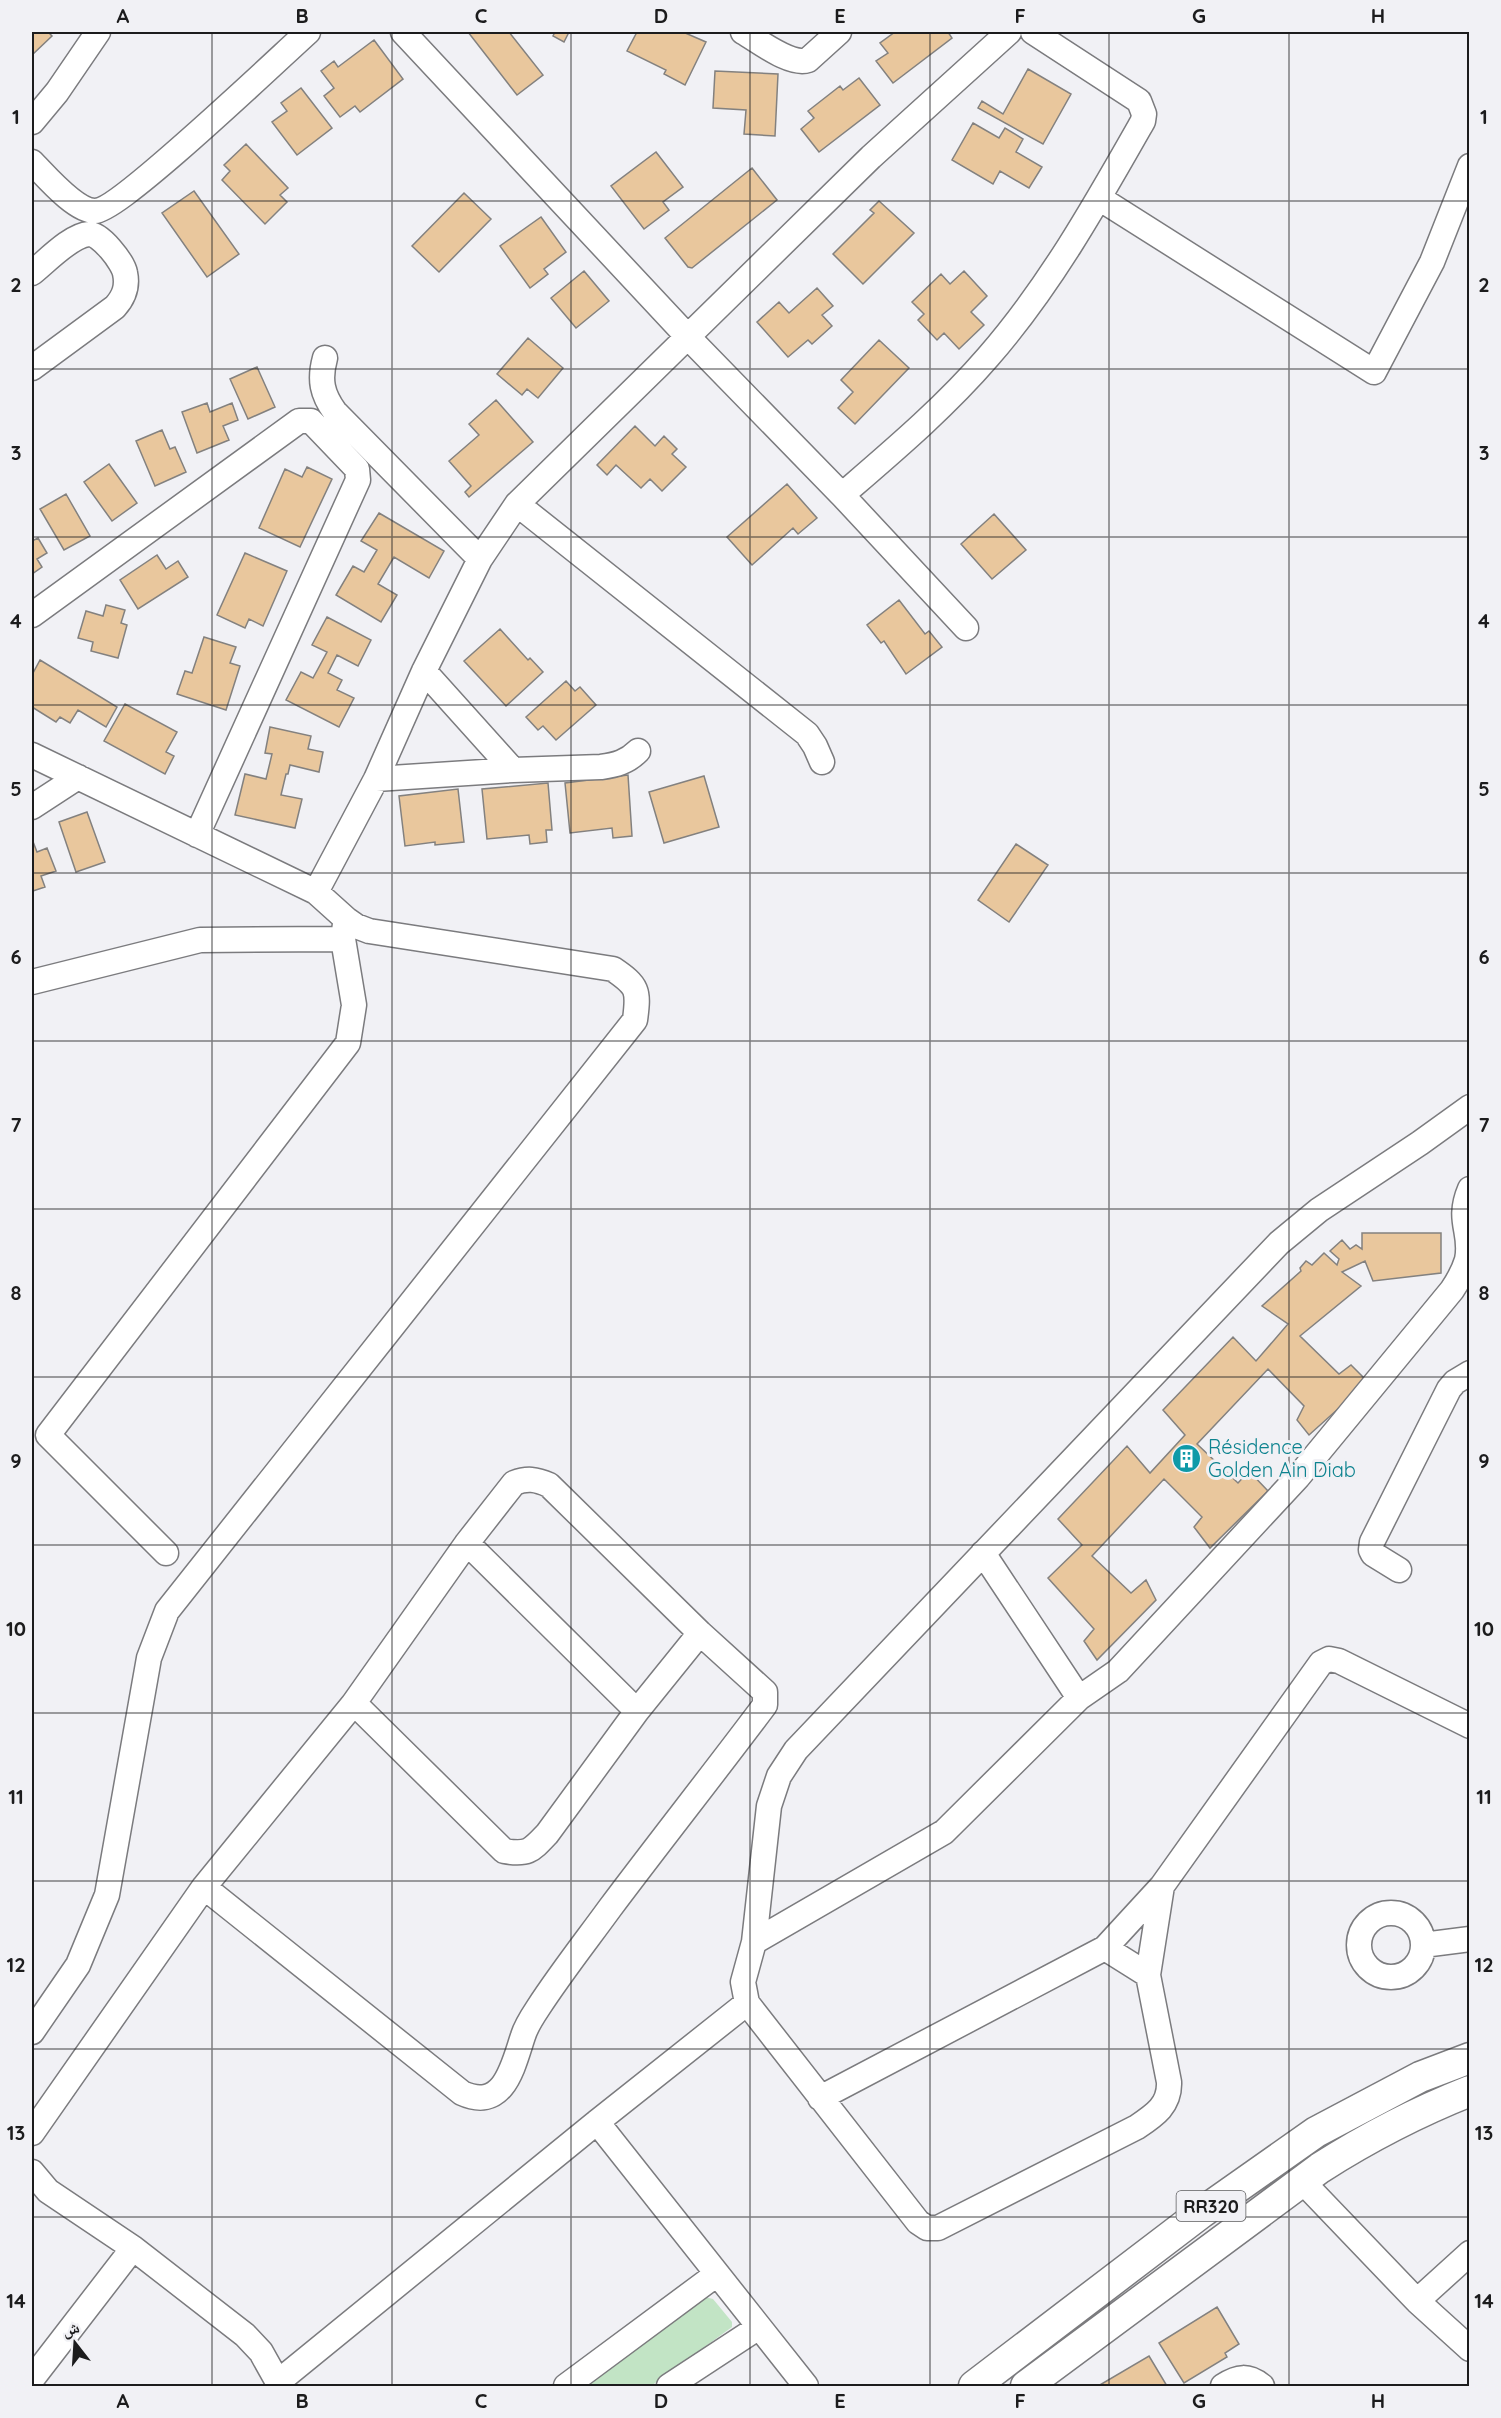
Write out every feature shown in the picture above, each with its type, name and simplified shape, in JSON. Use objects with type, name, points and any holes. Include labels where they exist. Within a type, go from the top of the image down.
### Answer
[{"type":"main road","name":"RR320","points":[[974,2386],[1201,2213],[1316,2132],[1402,2086],[1470,2058]]},
{"type":"main road","name":"RR320","points":[[1026,2386],[1302,2181],[1365,2140],[1427,2109],[1470,2091]]},
{"type":"street","points":[[32,121],[57,92],[98,32]]},
{"type":"street","points":[[32,273],[142,181],[308,32]]},
{"type":"street","points":[[403,32],[688,338],[842,495],[966,628]]},
{"type":"street","points":[[743,32],[790,59],[802,62],[808,60],[839,32]]},
{"type":"street","points":[[316,892],[376,779],[424,671],[480,559],[517,504],[871,157],[1009,32]]},
{"type":"street","points":[[842,495],[938,412],[990,355],[1037,296],[1099,198],[1143,121],[1143,109],[1139,101],[1033,32]]},
{"type":"street","points":[[32,162],[74,203],[86,210],[100,237],[125,271],[123,297],[115,307],[32,368]]},
{"type":"street","points":[[1099,198],[1374,372],[1432,262],[1470,166]]},
{"type":"street","points":[[325,358],[321,373],[322,386],[326,400],[335,412],[480,559]]},
{"type":"street","points":[[32,615],[299,421],[311,421],[357,469],[358,480],[197,836]]},
{"type":"street","points":[[517,504],[807,734],[816,746],[822,762]]},
{"type":"street","points":[[424,671],[513,770]]},
{"type":"street","points":[[376,779],[615,765],[629,760],[638,751]]},
{"type":"street","points":[[32,755],[316,892],[345,929],[354,1005],[348,1043],[48,1435],[166,1553]]},
{"type":"street","points":[[32,807],[78,777]]},
{"type":"street","points":[[32,982],[200,940],[345,929],[356,926],[369,931],[613,969],[633,983],[638,996],[635,1020],[167,1611],[149,1658],[107,1895],[78,1965],[32,2032]]},
{"type":"street","points":[[1162,1886],[1148,1975],[1169,2082],[1169,2090],[1163,2106],[1137,2127],[944,2225],[930,2229],[922,2226],[747,2003],[743,1982],[754,1942],[769,1806],[779,1776],[796,1750],[1279,1243],[1319,1210],[1467,1116]]},
{"type":"street","points":[[754,1942],[944,1832],[1079,1698],[1118,1671],[1290,1486],[1443,1303],[1467,1261],[1467,1240],[1462,1209],[1470,1189]]},
{"type":"street","points":[[1399,1570],[1373,1554],[1371,1542],[1449,1389],[1461,1377],[1470,1373]]},
{"type":"street","points":[[32,2133],[204,1887],[354,1703],[467,1543],[514,1483],[525,1479],[538,1480],[549,1485],[700,1633],[765,1692],[765,1705],[555,1982],[529,2023],[507,2080],[496,2093],[474,2099],[462,2093],[204,1887]]},
{"type":"street","points":[[467,1543],[637,1711]]},
{"type":"street","points":[[982,1553],[1079,1698]]},
{"type":"street","points":[[354,1703],[504,1851],[521,1854],[533,1849],[547,1834],[637,1711],[700,1633]]},
{"type":"street","points":[[820,2098],[1104,1948],[1162,1886],[1321,1663],[1329,1659],[1339,1661],[1470,1726]]},
{"type":"street","points":[[1423,1945],[1470,1939]]},
{"type":"street","points":[[1104,1948],[1148,1975]]},
{"type":"street","points":[[32,2172],[48,2192],[133,2248],[245,2335],[261,2352],[279,2384],[597,2122],[747,2003]]},
{"type":"street","points":[[597,2122],[806,2386]]},
{"type":"street","points":[[1302,2181],[1417,2301],[1470,2349]]},
{"type":"street","points":[[32,2379],[133,2248]]},
{"type":"street","points":[[1417,2301],[1470,2253]]},
{"type":"street","points":[[566,2386],[717,2274]]},
{"type":"street","points":[[669,2386],[759,2327]]},
{"type":"street","points":[[1223,2386],[1236,2379],[1248,2378],[1262,2386]]},
{"type":"green space","points":[[705,2297],[713,2299],[732,2322],[732,2327],[651,2386],[583,2386]]},
{"type":"building","points":[[32,32],[48,32],[52,36],[32,55]]},
{"type":"building","points":[[468,32],[509,32],[543,75],[517,95]]},
{"type":"building","points":[[555,32],[569,32],[564,42],[553,36]]},
{"type":"building","points":[[637,32],[683,32],[706,42],[685,85],[664,74],[666,70],[627,51]]},
{"type":"building","points":[[895,32],[948,32],[952,38],[893,83],[876,61],[888,53],[880,43]]},
{"type":"building","points":[[374,40],[403,79],[360,112],[355,106],[340,117],[324,96],[334,88],[321,71],[334,61],[338,67]]},
{"type":"building","points":[[1028,69],[1071,94],[1043,144],[978,108],[982,101],[1003,114]]},
{"type":"building","points":[[715,71],[778,74],[775,136],[744,134],[746,110],[713,108]]},
{"type":"building","points":[[859,78],[880,105],[819,152],[801,129],[814,118],[808,111],[840,86],[843,90]]},
{"type":"building","points":[[301,88],[332,128],[297,155],[272,122],[287,111],[281,103]]},
{"type":"building","points":[[973,123],[999,138],[1005,128],[1023,139],[1016,152],[1042,167],[1029,188],[1000,171],[993,184],[952,160]]},
{"type":"building","points":[[246,144],[288,188],[280,195],[287,202],[265,224],[222,180],[230,171],[224,165]]},
{"type":"building","points":[[656,152],[683,187],[663,202],[669,210],[644,229],[611,186]]},
{"type":"building","points":[[752,168],[777,200],[692,268],[688,267],[665,238]]},
{"type":"building","points":[[194,191],[239,254],[207,277],[162,213]]},
{"type":"building","points":[[464,193],[491,219],[439,272],[412,246]]},
{"type":"building","points":[[879,201],[914,233],[863,284],[833,254],[874,213],[870,210]]},
{"type":"building","points":[[541,217],[566,252],[544,269],[548,274],[530,288],[500,246]]},
{"type":"building","points":[[584,271],[609,301],[576,328],[551,298]]},
{"type":"building","points":[[964,271],[987,296],[971,312],[984,325],[959,349],[944,333],[937,340],[918,320],[924,314],[912,302],[941,274],[950,284]]},
{"type":"building","points":[[817,288],[833,306],[822,315],[832,326],[812,344],[808,340],[788,357],[757,322],[779,302],[789,313]]},
{"type":"building","points":[[528,338],[563,368],[538,398],[527,389],[522,395],[497,374]]},
{"type":"building","points":[[879,340],[909,368],[855,424],[838,408],[853,392],[841,380]]},
{"type":"building","points":[[257,367],[275,407],[248,419],[230,379]]},
{"type":"building","points":[[496,400],[533,442],[469,497],[465,492],[471,486],[449,461],[479,435],[469,424]]},
{"type":"building","points":[[207,403],[210,412],[232,403],[238,420],[223,426],[229,440],[197,453],[182,412]]},
{"type":"building","points":[[635,426],[655,446],[664,436],[677,449],[672,454],[686,467],[662,491],[650,479],[641,488],[616,465],[607,475],[597,465]]},
{"type":"building","points":[[162,430],[170,449],[175,447],[186,472],[155,486],[136,441]]},
{"type":"building","points":[[109,464],[137,503],[112,521],[84,482]]},
{"type":"building","points":[[307,467],[332,479],[300,547],[259,528],[285,469],[302,477]]},
{"type":"building","points":[[787,484],[817,518],[798,534],[793,528],[752,565],[727,537]]},
{"type":"building","points":[[66,494],[90,536],[64,550],[40,509]]},
{"type":"building","points":[[379,513],[444,551],[429,578],[394,557],[378,584],[397,595],[381,622],[336,595],[353,566],[364,572],[377,550],[361,541]]},
{"type":"building","points":[[994,514],[1026,550],[992,579],[961,544]]},
{"type":"building","points":[[38,538],[47,553],[37,559],[42,567],[32,574],[32,541]]},
{"type":"building","points":[[245,553],[287,571],[263,626],[249,619],[245,628],[217,615]]},
{"type":"building","points":[[157,555],[166,569],[178,561],[188,577],[138,609],[120,580]]},
{"type":"building","points":[[899,600],[925,634],[929,631],[942,647],[906,674],[884,641],[881,643],[867,625]]},
{"type":"building","points":[[106,605],[125,610],[121,623],[127,625],[118,658],[91,651],[93,642],[78,638],[86,611],[103,616]]},
{"type":"building","points":[[327,617],[371,640],[358,666],[337,655],[328,673],[342,680],[337,690],[354,698],[339,727],[286,700],[301,672],[313,678],[327,652],[312,645]]},
{"type":"building","points":[[500,629],[528,660],[530,658],[543,672],[506,706],[464,661]]},
{"type":"building","points":[[204,637],[236,647],[230,663],[240,666],[226,710],[177,694],[185,671],[192,673]]},
{"type":"building","points":[[40,660],[117,707],[106,727],[78,710],[70,723],[60,717],[56,722],[32,707],[32,675]]},
{"type":"building","points":[[566,681],[575,691],[580,687],[596,705],[556,740],[543,726],[538,730],[526,717]]},
{"type":"building","points":[[125,704],[177,732],[166,752],[174,756],[165,774],[104,741]]},
{"type":"building","points":[[270,727],[311,736],[308,749],[323,752],[319,772],[290,765],[288,774],[286,774],[281,795],[302,799],[295,828],[235,815],[245,774],[266,779],[272,754],[265,753]]},
{"type":"building","points":[[628,775],[632,836],[613,838],[612,828],[570,833],[565,783]]},
{"type":"building","points":[[704,776],[719,827],[664,843],[649,792]]},
{"type":"building","points":[[548,783],[552,830],[546,830],[547,842],[530,844],[529,835],[487,839],[482,789]]},
{"type":"building","points":[[458,789],[464,842],[435,845],[435,842],[405,846],[399,796]]},
{"type":"building","points":[[87,812],[105,862],[76,872],[59,822]]},
{"type":"building","points":[[32,839],[37,852],[47,848],[56,871],[41,876],[45,887],[33,891]]},
{"type":"building","points":[[1016,844],[1048,865],[1009,922],[978,900]]},
{"type":"building","name":"Résidence Golden Ain Diab","points":[[1362,1233],[1441,1233],[1441,1273],[1373,1281],[1365,1261],[1342,1272],[1361,1286],[1300,1336],[1339,1374],[1351,1365],[1368,1382],[1309,1435],[1297,1420],[1304,1406],[1268,1369],[1197,1444],[1238,1483],[1249,1471],[1268,1491],[1210,1548],[1194,1527],[1202,1517],[1164,1479],[1092,1556],[1131,1593],[1146,1580],[1156,1600],[1097,1660],[1084,1641],[1094,1629],[1048,1578],[1082,1545],[1058,1519],[1127,1446],[1150,1473],[1185,1435],[1163,1410],[1233,1337],[1256,1361],[1288,1324],[1262,1306],[1301,1271],[1300,1268],[1306,1261],[1312,1265],[1324,1253],[1337,1265],[1339,1259],[1330,1251],[1342,1240],[1350,1249],[1356,1245],[1362,1249]]},
{"type":"building","points":[[1217,2307],[1239,2344],[1225,2353],[1227,2357],[1184,2383],[1159,2343]]},
{"type":"building","points":[[1149,2356],[1167,2386],[1098,2386]]},
{"type":"place","name":"Résidence Golden Ain Diab","points":[[1187,1458]]}]
